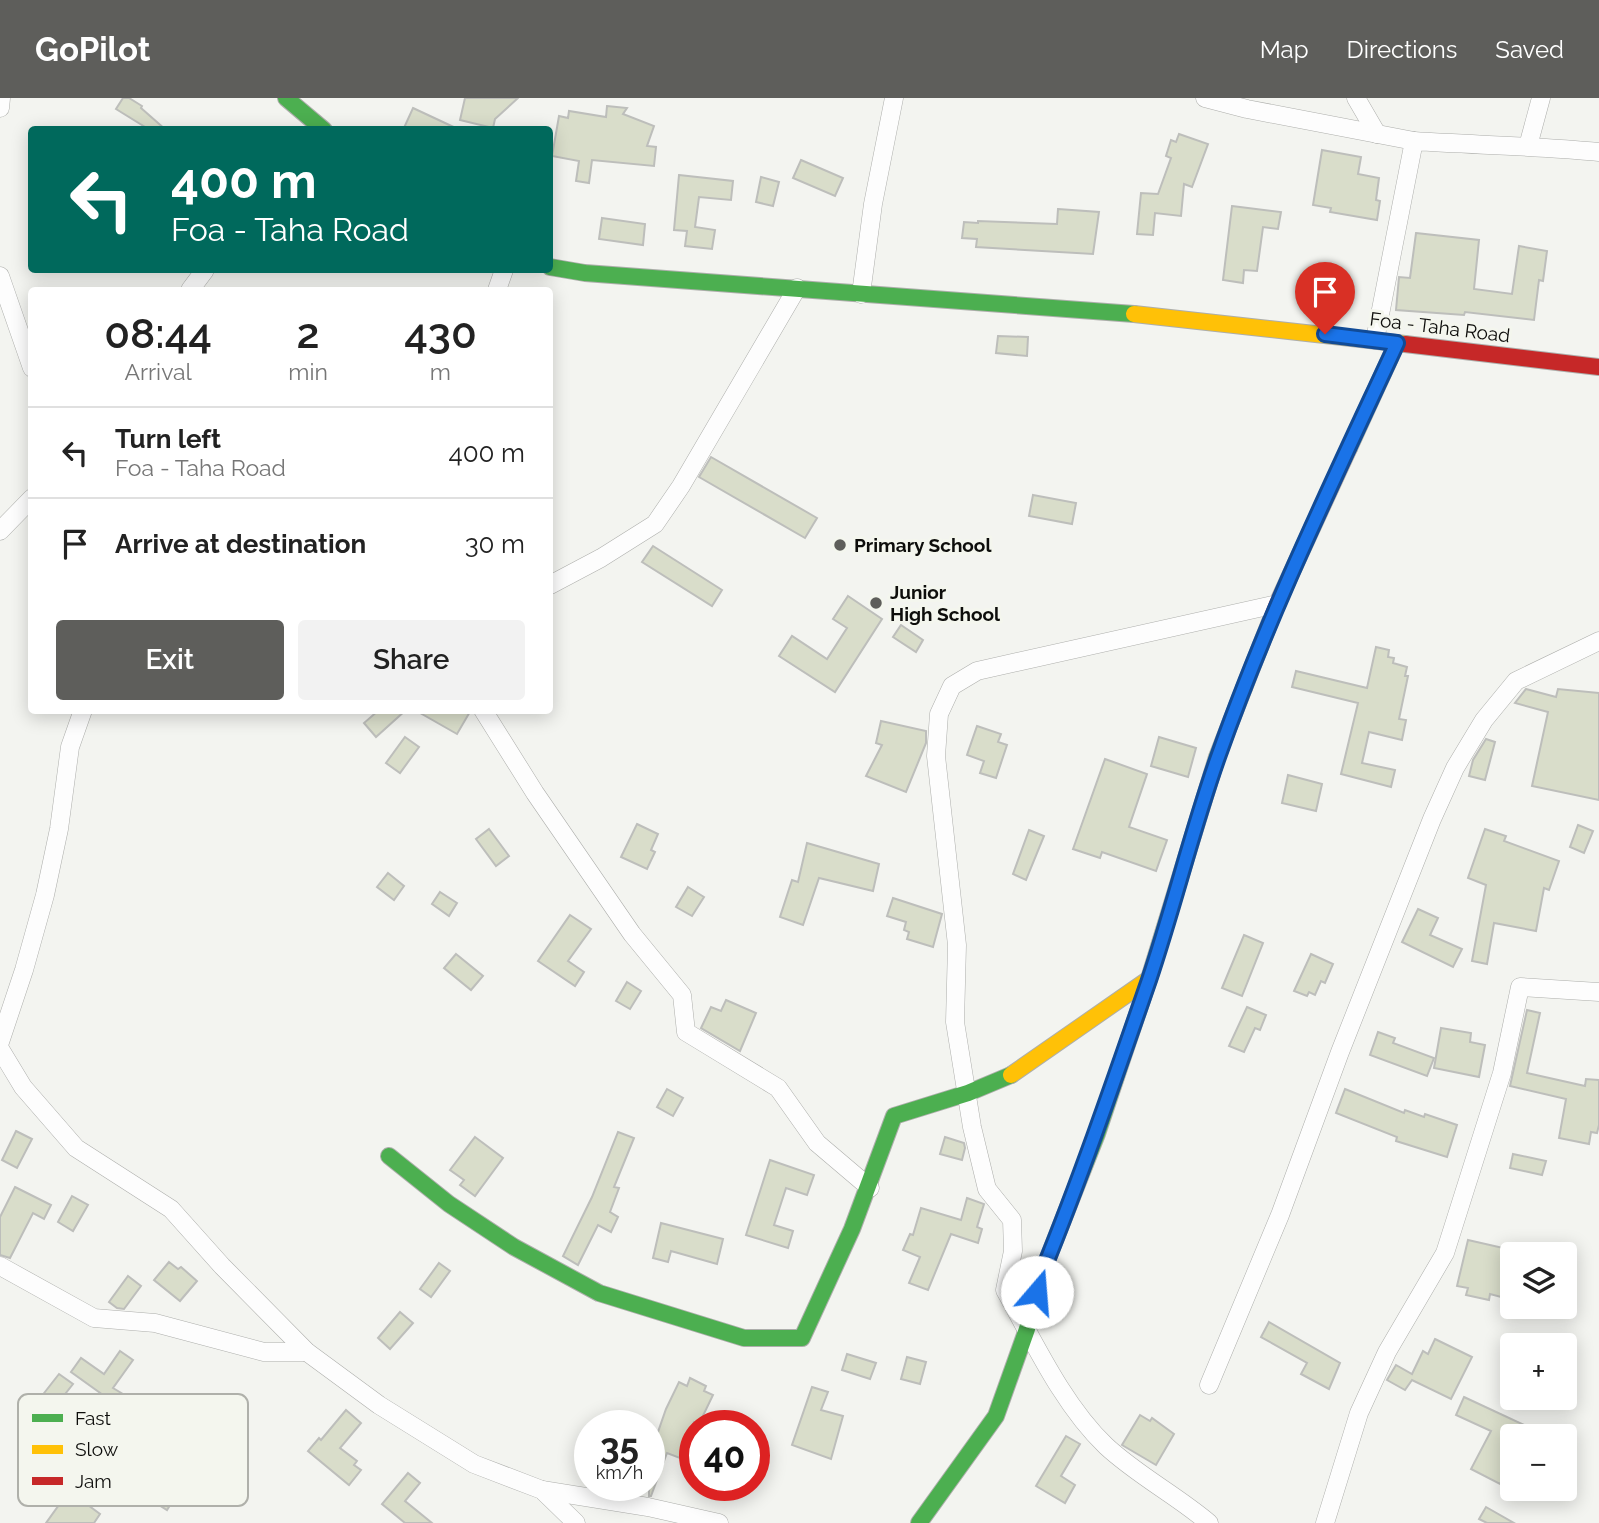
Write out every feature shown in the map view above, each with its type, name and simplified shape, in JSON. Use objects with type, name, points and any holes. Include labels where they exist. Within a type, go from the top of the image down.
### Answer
[{"type":"street","points":[[0,108],[1,98]]},
{"type":"street","points":[[286,98],[319,126]]},
{"type":"street","points":[[861,294],[873,204],[894,98]]},
{"type":"street","points":[[1205,98],[1247,109],[1414,141],[1599,152]]},
{"type":"street","points":[[1356,98],[1377,134]]},
{"type":"street","points":[[1528,146],[1541,98]]},
{"type":"street","points":[[1375,340],[1414,141]]},
{"type":"street","name":"Foa - Taha Road","points":[[553,268],[584,273],[1150,315],[1599,367]]},
{"type":"street","points":[[0,275],[28,356]]},
{"type":"street","points":[[553,584],[655,524],[681,486],[797,288]]},
{"type":"street","points":[[919,1523],[996,1416],[1027,1329],[1042,1273],[1097,1134],[1132,1023],[1149,979],[1217,757],[1277,604],[1397,343]]},
{"type":"street","points":[[0,531],[28,502]]},
{"type":"street","points":[[1209,1523],[1106,1446],[1075,1410],[1005,1290],[1013,1251],[1012,1220],[987,1189],[972,1127],[955,1022],[957,945],[936,756],[939,713],[952,686],[977,671],[1277,604]]},
{"type":"street","points":[[1209,1385],[1280,1215],[1340,1052],[1455,768],[1484,720],[1516,681],[1599,641]]},
{"type":"street","points":[[0,1042],[45,895],[59,829],[70,747],[82,714]]},
{"type":"street","points":[[486,714],[535,793],[632,934],[682,995],[686,1032],[778,1088],[817,1143],[870,1188]]},
{"type":"street","points":[[389,1156],[449,1204],[514,1247],[599,1293],[744,1338],[802,1338],[835,1271],[870,1188],[894,1116],[968,1093],[1016,1073],[1149,979]]},
{"type":"street","points":[[1325,1523],[1359,1413],[1387,1352],[1445,1253],[1502,1073],[1520,987],[1599,992]]},
{"type":"street","points":[[0,1049],[23,1087],[76,1148],[171,1209],[222,1266],[307,1352],[379,1405],[474,1464],[542,1490],[648,1507],[719,1523]]},
{"type":"street","points":[[0,1266],[94,1318],[155,1323],[264,1352],[307,1352]]},
{"type":"street","points":[[542,1490],[576,1523]]},
{"type":"building","points":[[123,98],[129,98],[142,106],[141,108],[161,126],[144,126],[116,109]]},
{"type":"building","points":[[465,98],[518,98],[495,119],[493,126],[460,120]]},
{"type":"building","points":[[607,106],[627,108],[623,114],[654,126],[647,146],[656,147],[654,166],[592,160],[589,183],[576,181],[579,161],[553,156],[559,116],[568,118],[569,111],[606,117]]},
{"type":"building","points":[[413,108],[451,126],[405,126]]},
{"type":"building","points":[[1179,134],[1208,144],[1192,187],[1184,184],[1181,216],[1155,213],[1153,235],[1137,234],[1141,193],[1158,194],[1171,158],[1166,156],[1171,140],[1176,142]]},
{"type":"building","points":[[1322,150],[1361,157],[1358,174],[1379,178],[1377,220],[1330,212],[1331,208],[1313,205]]},
{"type":"building","points":[[801,160],[843,178],[835,196],[793,178]]},
{"type":"building","points":[[679,175],[733,181],[731,200],[699,197],[695,227],[715,230],[712,249],[685,246],[687,231],[674,230]]},
{"type":"building","points":[[761,177],[779,182],[773,206],[756,202]]},
{"type":"building","points":[[1232,206],[1281,212],[1278,229],[1263,227],[1257,271],[1244,270],[1243,283],[1223,280]]},
{"type":"building","points":[[1058,209],[1099,212],[1093,254],[976,247],[977,239],[962,238],[964,222],[1057,224]]},
{"type":"building","points":[[602,218],[645,224],[643,245],[599,239]]},
{"type":"building","points":[[1416,233],[1479,240],[1474,289],[1512,294],[1519,246],[1547,251],[1543,281],[1539,280],[1534,320],[1465,312],[1464,315],[1396,310],[1399,277],[1410,278]]},
{"type":"building","points":[[998,336],[1028,337],[1027,356],[996,353]]},
{"type":"building","points":[[711,457],[817,518],[805,538],[699,477]]},
{"type":"building","points":[[1033,495],[1076,503],[1072,524],[1029,516]]},
{"type":"building","points":[[653,546],[722,590],[712,606],[642,562]]},
{"type":"building","points":[[848,596],[882,619],[835,692],[779,656],[792,636],[827,659],[847,628],[833,619]]},
{"type":"building","points":[[901,625],[923,640],[916,652],[893,637]]},
{"type":"building","points":[[1376,647],[1389,650],[1388,657],[1394,658],[1393,663],[1407,667],[1405,676],[1408,676],[1399,719],[1406,720],[1402,740],[1369,732],[1362,763],[1395,770],[1391,787],[1341,774],[1358,703],[1292,687],[1296,671],[1367,688]]},
{"type":"building","points":[[1526,689],[1556,697],[1558,689],[1599,693],[1599,800],[1532,786],[1548,712],[1515,703]]},
{"type":"building","points":[[374,714],[402,714],[376,737],[364,723]]},
{"type":"building","points":[[422,714],[469,714],[457,734]]},
{"type":"building","points":[[881,721],[926,731],[926,743],[906,792],[866,776],[882,745],[876,743]]},
{"type":"building","points":[[977,726],[1001,734],[998,742],[1007,745],[996,778],[980,773],[984,761],[967,755]]},
{"type":"building","points":[[405,737],[419,747],[400,773],[386,763]]},
{"type":"building","points":[[1159,737],[1196,748],[1188,777],[1151,766]]},
{"type":"building","points":[[1486,739],[1495,742],[1485,780],[1469,776],[1473,760]]},
{"type":"building","points":[[1105,759],[1147,774],[1129,827],[1167,840],[1156,871],[1102,852],[1100,858],[1073,849]]},
{"type":"building","points":[[1288,775],[1322,784],[1316,811],[1282,803]]},
{"type":"building","points":[[637,824],[658,834],[651,850],[655,852],[647,869],[621,857]]},
{"type":"building","points":[[1578,825],[1593,831],[1584,853],[1570,847]]},
{"type":"building","points":[[489,829],[509,856],[496,866],[476,839]]},
{"type":"building","points":[[1485,829],[1506,836],[1504,841],[1559,861],[1549,890],[1544,888],[1536,931],[1494,923],[1487,964],[1472,961],[1486,885],[1468,878]]},
{"type":"building","points":[[1029,830],[1044,836],[1026,880],[1013,874]]},
{"type":"building","points":[[807,843],[879,864],[873,891],[819,878],[803,925],[780,917],[792,880],[798,882]]},
{"type":"building","points":[[388,873],[404,886],[394,900],[377,887]]},
{"type":"building","points":[[688,887],[704,897],[692,916],[676,907]]},
{"type":"building","points":[[440,892],[457,903],[449,916],[432,904]]},
{"type":"building","points":[[893,898],[942,914],[933,947],[907,939],[909,932],[904,930],[906,922],[887,916]]},
{"type":"building","points":[[1418,909],[1438,918],[1430,935],[1462,949],[1453,967],[1402,942]]},
{"type":"building","points":[[570,915],[591,929],[568,961],[584,972],[575,986],[538,961]]},
{"type":"building","points":[[1244,935],[1263,943],[1242,996],[1222,988]]},
{"type":"building","points":[[456,954],[483,976],[471,990],[444,968]]},
{"type":"building","points":[[1311,954],[1333,964],[1325,983],[1321,981],[1315,995],[1309,992],[1307,996],[1294,991]]},
{"type":"building","points":[[627,982],[641,991],[630,1009],[616,1001]]},
{"type":"building","points":[[726,1000],[756,1013],[740,1051],[701,1028],[711,1007],[721,1011]]},
{"type":"building","points":[[1247,1007],[1266,1015],[1260,1030],[1255,1028],[1244,1052],[1229,1046]]},
{"type":"building","points":[[1527,1010],[1540,1013],[1527,1073],[1585,1086],[1586,1079],[1599,1080],[1599,1125],[1597,1133],[1591,1132],[1589,1144],[1559,1138],[1566,1099],[1510,1086]]},
{"type":"building","points":[[1441,1028],[1471,1033],[1470,1042],[1485,1045],[1479,1077],[1434,1068]]},
{"type":"building","points":[[1378,1032],[1395,1038],[1393,1043],[1434,1058],[1427,1076],[1370,1055]]},
{"type":"building","points":[[667,1089],[683,1098],[673,1116],[657,1107]]},
{"type":"building","points":[[1345,1089],[1404,1113],[1405,1110],[1424,1117],[1425,1114],[1457,1125],[1447,1157],[1396,1141],[1397,1137],[1336,1113]]},
{"type":"building","points":[[16,1131],[32,1139],[17,1168],[2,1160]]},
{"type":"building","points":[[618,1132],[634,1138],[614,1187],[619,1188],[610,1212],[618,1217],[611,1232],[598,1225],[578,1265],[563,1256],[592,1197]]},
{"type":"building","points":[[475,1137],[503,1158],[475,1196],[460,1185],[464,1180],[450,1170]]},
{"type":"building","points":[[945,1137],[964,1143],[962,1160],[940,1154]]},
{"type":"building","points":[[1513,1154],[1546,1161],[1542,1175],[1510,1168]]},
{"type":"building","points":[[770,1160],[814,1175],[807,1195],[786,1188],[774,1225],[793,1231],[788,1248],[746,1235]]},
{"type":"building","points":[[15,1187],[51,1205],[44,1219],[33,1213],[10,1258],[0,1255],[0,1217]]},
{"type":"building","points":[[72,1196],[88,1205],[73,1231],[58,1222]]},
{"type":"building","points":[[967,1198],[984,1204],[977,1227],[982,1229],[978,1243],[951,1234],[928,1290],[909,1283],[920,1257],[903,1250],[910,1234],[913,1235],[921,1208],[961,1220]]},
{"type":"building","points":[[661,1223],[723,1239],[717,1264],[671,1251],[668,1262],[653,1258]]},
{"type":"building","points":[[1468,1240],[1500,1247],[1500,1297],[1490,1294],[1489,1300],[1466,1295],[1468,1288],[1457,1286]]},
{"type":"building","points":[[169,1262],[178,1269],[181,1267],[197,1281],[180,1301],[154,1280]]},
{"type":"building","points":[[439,1263],[450,1271],[431,1297],[420,1289]]},
{"type":"building","points":[[128,1276],[141,1286],[124,1309],[117,1308],[109,1302]]},
{"type":"building","points":[[400,1312],[413,1323],[390,1349],[378,1338]]},
{"type":"building","points":[[1269,1322],[1340,1363],[1329,1389],[1301,1374],[1307,1363],[1261,1337]]},
{"type":"building","points":[[1435,1339],[1472,1357],[1451,1399],[1412,1380],[1405,1390],[1387,1380],[1396,1365],[1412,1374],[1423,1351],[1428,1354]]},
{"type":"building","points":[[120,1351],[133,1360],[113,1388],[123,1394],[102,1394],[71,1372],[81,1358],[104,1374]]},
{"type":"building","points":[[847,1354],[876,1363],[870,1379],[842,1370]]},
{"type":"building","points":[[907,1357],[926,1362],[920,1384],[901,1379]]},
{"type":"building","points":[[59,1374],[73,1384],[65,1394],[43,1394]]},
{"type":"building","points":[[690,1378],[706,1386],[704,1391],[713,1395],[706,1410],[679,1410],[679,1458],[667,1453],[665,1458],[665,1412],[679,1382],[687,1386]]},
{"type":"building","points":[[812,1387],[828,1392],[821,1410],[843,1416],[831,1459],[792,1445]]},
{"type":"building","points":[[1464,1397],[1522,1424],[1500,1424],[1500,1484],[1471,1469],[1491,1431],[1456,1415]]},
{"type":"building","points":[[346,1410],[361,1423],[340,1448],[357,1461],[354,1465],[361,1470],[349,1485],[308,1451]]},
{"type":"building","points":[[1140,1415],[1150,1421],[1152,1418],[1174,1434],[1156,1465],[1122,1445]]},
{"type":"building","points":[[1066,1436],[1080,1444],[1061,1476],[1075,1485],[1065,1503],[1036,1486]]},
{"type":"building","points":[[408,1473],[420,1483],[405,1501],[432,1523],[405,1523],[382,1504]]},
{"type":"building","points":[[58,1506],[89,1506],[100,1514],[94,1523],[46,1523]]},
{"type":"building","points":[[1486,1507],[1514,1523],[1487,1523],[1479,1519]]},
{"type":"traffic: fast","points":[[286,98],[319,126]]},
{"type":"traffic: fast","points":[[553,268],[585,273],[1134,314]]},
{"type":"traffic: fast","points":[[1349,448],[1397,343]]},
{"type":"traffic: fast","points":[[919,1523],[996,1416],[1027,1329],[1042,1273],[1097,1134],[1149,979],[1217,757],[1244,688]]},
{"type":"traffic: fast","points":[[389,1156],[449,1204],[514,1247],[599,1293],[744,1338],[802,1338],[852,1229],[894,1116],[968,1093],[1011,1075]]},
{"type":"traffic: slow","points":[[1134,314],[1405,344]]},
{"type":"traffic: slow","points":[[1011,1075],[1149,979]]},
{"type":"traffic: jam","points":[[1405,344],[1599,367]]},
{"type":"traffic: jam","points":[[1244,688],[1277,604],[1349,448]]},
{"type":"place","name":"Primary School","points":[[840,545]]},
{"type":"place","name":"Junior High School","points":[[876,603]]},
{"type":"route","points":[[1037,1292],[1097,1134],[1132,1023],[1149,979],[1217,757],[1277,604],[1397,343],[1325,334]]}]
